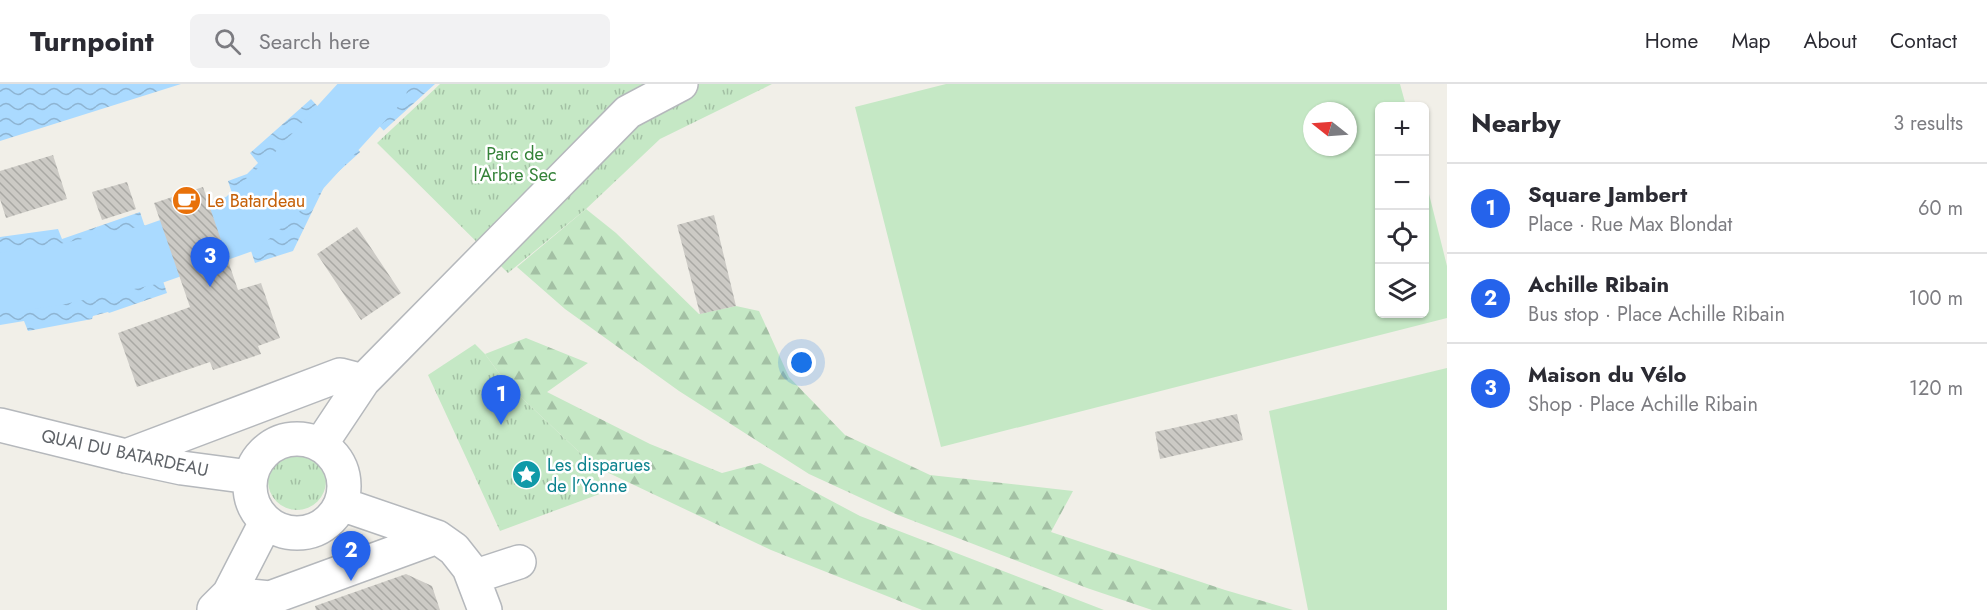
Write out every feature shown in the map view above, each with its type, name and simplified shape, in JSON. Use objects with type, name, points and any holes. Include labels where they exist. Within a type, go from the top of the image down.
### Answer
[{"type":"street","points":[[321,444],[363,381],[628,112],[681,84]]},
{"type":"street","points":[[126,456],[340,375],[363,381]]},
{"type":"street","name":"QUAI DU BATARDEAU","points":[[0,425],[182,468],[250,477]]},
{"type":"street","points":[[291,438],[306,439],[321,444],[332,453],[344,477],[341,504],[322,526],[308,532],[293,533],[279,530],[266,522],[256,509],[250,494],[250,477],[255,463],[264,451],[291,438]]},
{"type":"street","points":[[341,504],[437,537],[454,549],[469,568],[485,610]]},
{"type":"street","points":[[221,602],[266,522]]},
{"type":"street","points":[[221,602],[270,598],[437,537]]},
{"type":"street","points":[[473,577],[519,562]]},
{"type":"green space","name":"Parc de l'Arbre Sec","points":[[440,84],[772,84],[660,139],[586,209],[508,273],[377,143]]},
{"type":"green space","points":[[946,84],[1400,84],[1405,102],[1375,102],[1375,318],[1429,318],[1429,194],[1447,266],[1447,318],[941,447],[855,107]]},
{"type":"green space","points":[[586,209],[616,233],[699,314],[736,306],[759,311],[789,377],[845,435],[930,475],[1073,491],[1051,532],[1225,590],[1293,610],[1152,610],[1087,588],[898,515],[809,474],[679,391],[565,309],[517,267]]},
{"type":"green space","points":[[526,338],[588,363],[547,392],[650,444],[722,473],[760,463],[860,516],[1104,610],[922,610],[771,550],[594,466],[507,384],[485,354]]},
{"type":"green space","points":[[475,344],[507,384],[594,466],[605,492],[500,531],[428,375]]},
{"type":"green space","points":[[1447,368],[1447,610],[1308,610],[1269,411]]},
{"type":"green space","points":[[297,452],[308,454],[321,465],[326,481],[324,492],[313,505],[297,510],[286,508],[273,497],[268,481],[270,470],[281,457]]},
{"type":"water","points":[[0,84],[181,84],[0,141]]},
{"type":"water","points":[[328,84],[435,84],[326,183],[293,251],[255,263],[228,181],[247,174],[258,163],[250,153]]},
{"type":"water","points":[[140,212],[167,293],[109,313],[93,316],[92,319],[28,331],[24,321],[0,325],[0,237],[58,229],[62,239]]},
{"type":"pier","points":[[324,84],[340,84],[386,133],[362,154],[309,97]]},
{"type":"building","points":[[53,155],[67,199],[6,218],[0,199],[0,171]]},
{"type":"building","points":[[127,182],[136,209],[102,220],[92,192]]},
{"type":"building","points":[[203,187],[238,290],[261,283],[280,338],[258,346],[261,354],[213,370],[210,362],[137,387],[118,333],[190,307],[154,203]]},
{"type":"building","points":[[714,215],[736,306],[700,314],[677,225]]},
{"type":"building","points":[[357,227],[401,293],[361,320],[317,254]]},
{"type":"building","points":[[1237,414],[1243,440],[1160,459],[1155,432]]},
{"type":"building","points":[[406,574],[432,586],[440,610],[316,610],[315,606]]},
{"type":"waterway","points":[[0,283],[53,276],[154,254],[242,223],[295,175],[378,84]]},
{"type":"place","name":"Le Batardeau","points":[[186,201]]},
{"type":"place","name":"Maison du Vélo","points":[[210,287]]},
{"type":"place","name":"Square Jambert","points":[[501,425]]},
{"type":"place","name":"Les disparues de l’Yonne","points":[[526,475]]},
{"type":"place","name":"Achille Ribain","points":[[351,581]]}]
